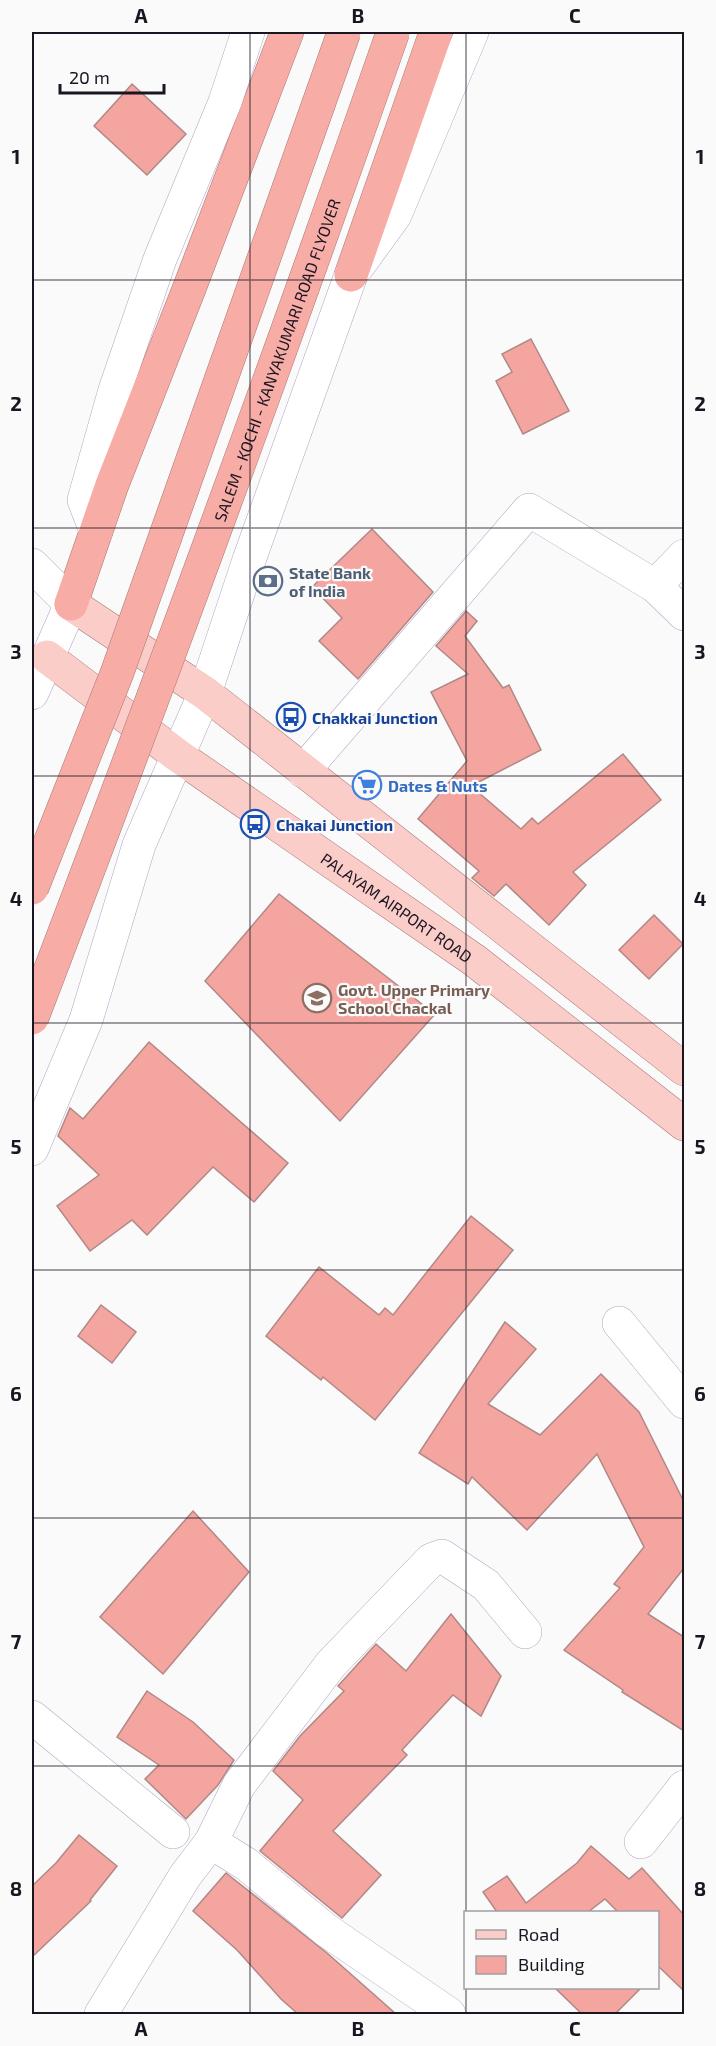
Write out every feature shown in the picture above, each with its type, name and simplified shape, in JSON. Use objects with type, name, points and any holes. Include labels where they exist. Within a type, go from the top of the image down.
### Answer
[{"type":"highway","points":[[71,604],[111,485],[287,32]]},
{"type":"highway","points":[[32,888],[117,674],[344,32]]},
{"type":"highway","name":"SALEM - KOCHI - KANYAKUMARI ROAD FLYOVER","points":[[32,1018],[157,688],[315,257],[393,32]]},
{"type":"highway","points":[[351,275],[436,32]]},
{"type":"main road","points":[[71,604],[205,693],[684,1069]]},
{"type":"main road","name":"PALAYAM AIRPORT ROAD","points":[[39,649],[177,755],[474,960],[684,1124]]},
{"type":"street","points":[[96,531],[84,500],[115,390],[160,259],[225,102],[248,32]]},
{"type":"street","points":[[32,1149],[86,1020],[139,845],[205,693],[249,560],[351,275],[395,215],[472,32]]},
{"type":"street","points":[[303,771],[529,510],[656,586],[684,614]]},
{"type":"street","points":[[656,586],[684,556]]},
{"type":"street","points":[[32,565],[71,604],[39,649],[32,693]]},
{"type":"street","points":[[619,1323],[684,1402]]},
{"type":"street","points":[[101,2014],[185,1876],[211,1842],[240,1785],[331,1664],[431,1560],[442,1556],[486,1585],[525,1632]]},
{"type":"street","points":[[32,1717],[173,1832]]},
{"type":"street","points":[[641,1842],[684,1787]]},
{"type":"street","points":[[211,1842],[246,1864],[326,1930],[449,2014]]},
{"type":"building","points":[[132,84],[186,134],[147,175],[94,126]]},
{"type":"building","points":[[531,339],[569,411],[523,434],[496,381],[512,372],[502,354]]},
{"type":"building","points":[[372,529],[433,592],[358,679],[319,641],[342,618],[312,587]]},
{"type":"building","points":[[466,611],[477,621],[465,636],[503,688],[509,685],[541,750],[471,786],[521,829],[532,818],[538,824],[623,754],[661,800],[573,872],[586,885],[549,925],[506,884],[494,896],[472,878],[479,871],[418,819],[467,761],[431,692],[468,674],[436,646]]},
{"type":"building","name":"Govt. Upper Primary School Chackal","points":[[279,894],[435,1014],[340,1121],[205,981]]},
{"type":"building","points":[[654,915],[683,944],[649,979],[619,950]]},
{"type":"building","points":[[149,1042],[288,1163],[254,1202],[213,1167],[147,1235],[132,1220],[90,1251],[57,1206],[99,1175],[58,1136],[70,1108],[83,1119]]},
{"type":"building","points":[[471,1216],[513,1250],[375,1420],[323,1377],[321,1380],[266,1336],[319,1267],[379,1315],[385,1308],[393,1315]]},
{"type":"building","points":[[101,1305],[136,1332],[112,1363],[78,1336]]},
{"type":"building","points":[[505,1322],[536,1349],[488,1404],[540,1435],[601,1374],[639,1412],[684,1502],[684,1568],[648,1614],[684,1637],[684,1731],[622,1692],[623,1690],[564,1650],[620,1588],[614,1584],[644,1547],[597,1454],[527,1530],[472,1477],[468,1484],[419,1453]]},
{"type":"building","points":[[193,1511],[249,1572],[163,1674],[100,1617]]},
{"type":"building","points":[[451,1614],[501,1676],[481,1716],[453,1695],[402,1750],[407,1755],[333,1831],[381,1875],[342,1918],[260,1851],[303,1800],[273,1771],[300,1736],[344,1691],[338,1686],[376,1644],[406,1671]]},
{"type":"building","points":[[147,1691],[193,1722],[234,1760],[218,1785],[186,1819],[145,1779],[159,1765],[117,1737]]},
{"type":"building","points":[[79,1835],[117,1866],[91,1901],[32,1957],[32,1886],[56,1863]]},
{"type":"building","points":[[591,1846],[629,1879],[642,1868],[684,1915],[684,1991],[659,1967],[659,1911],[617,1911],[605,1899],[589,1911],[496,1911],[483,1892],[507,1876],[526,1903],[577,1863]]},
{"type":"building","points":[[226,1873],[327,1953],[396,2014],[298,2014],[281,1999],[237,1950],[193,1911]]},
{"type":"building","points":[[556,1989],[640,1989],[615,2014],[582,2014]]},
{"type":"place","name":"State Bank of India","points":[[268,581]]},
{"type":"place","name":"Chakkai Junction","points":[[291,717]]},
{"type":"place","name":"Dates & Nuts","points":[[367,785]]},
{"type":"place","name":"Chakai Junction","points":[[255,824]]},
{"type":"place","name":"Govt. Upper Primary School Chackal","points":[[317,998]]}]
